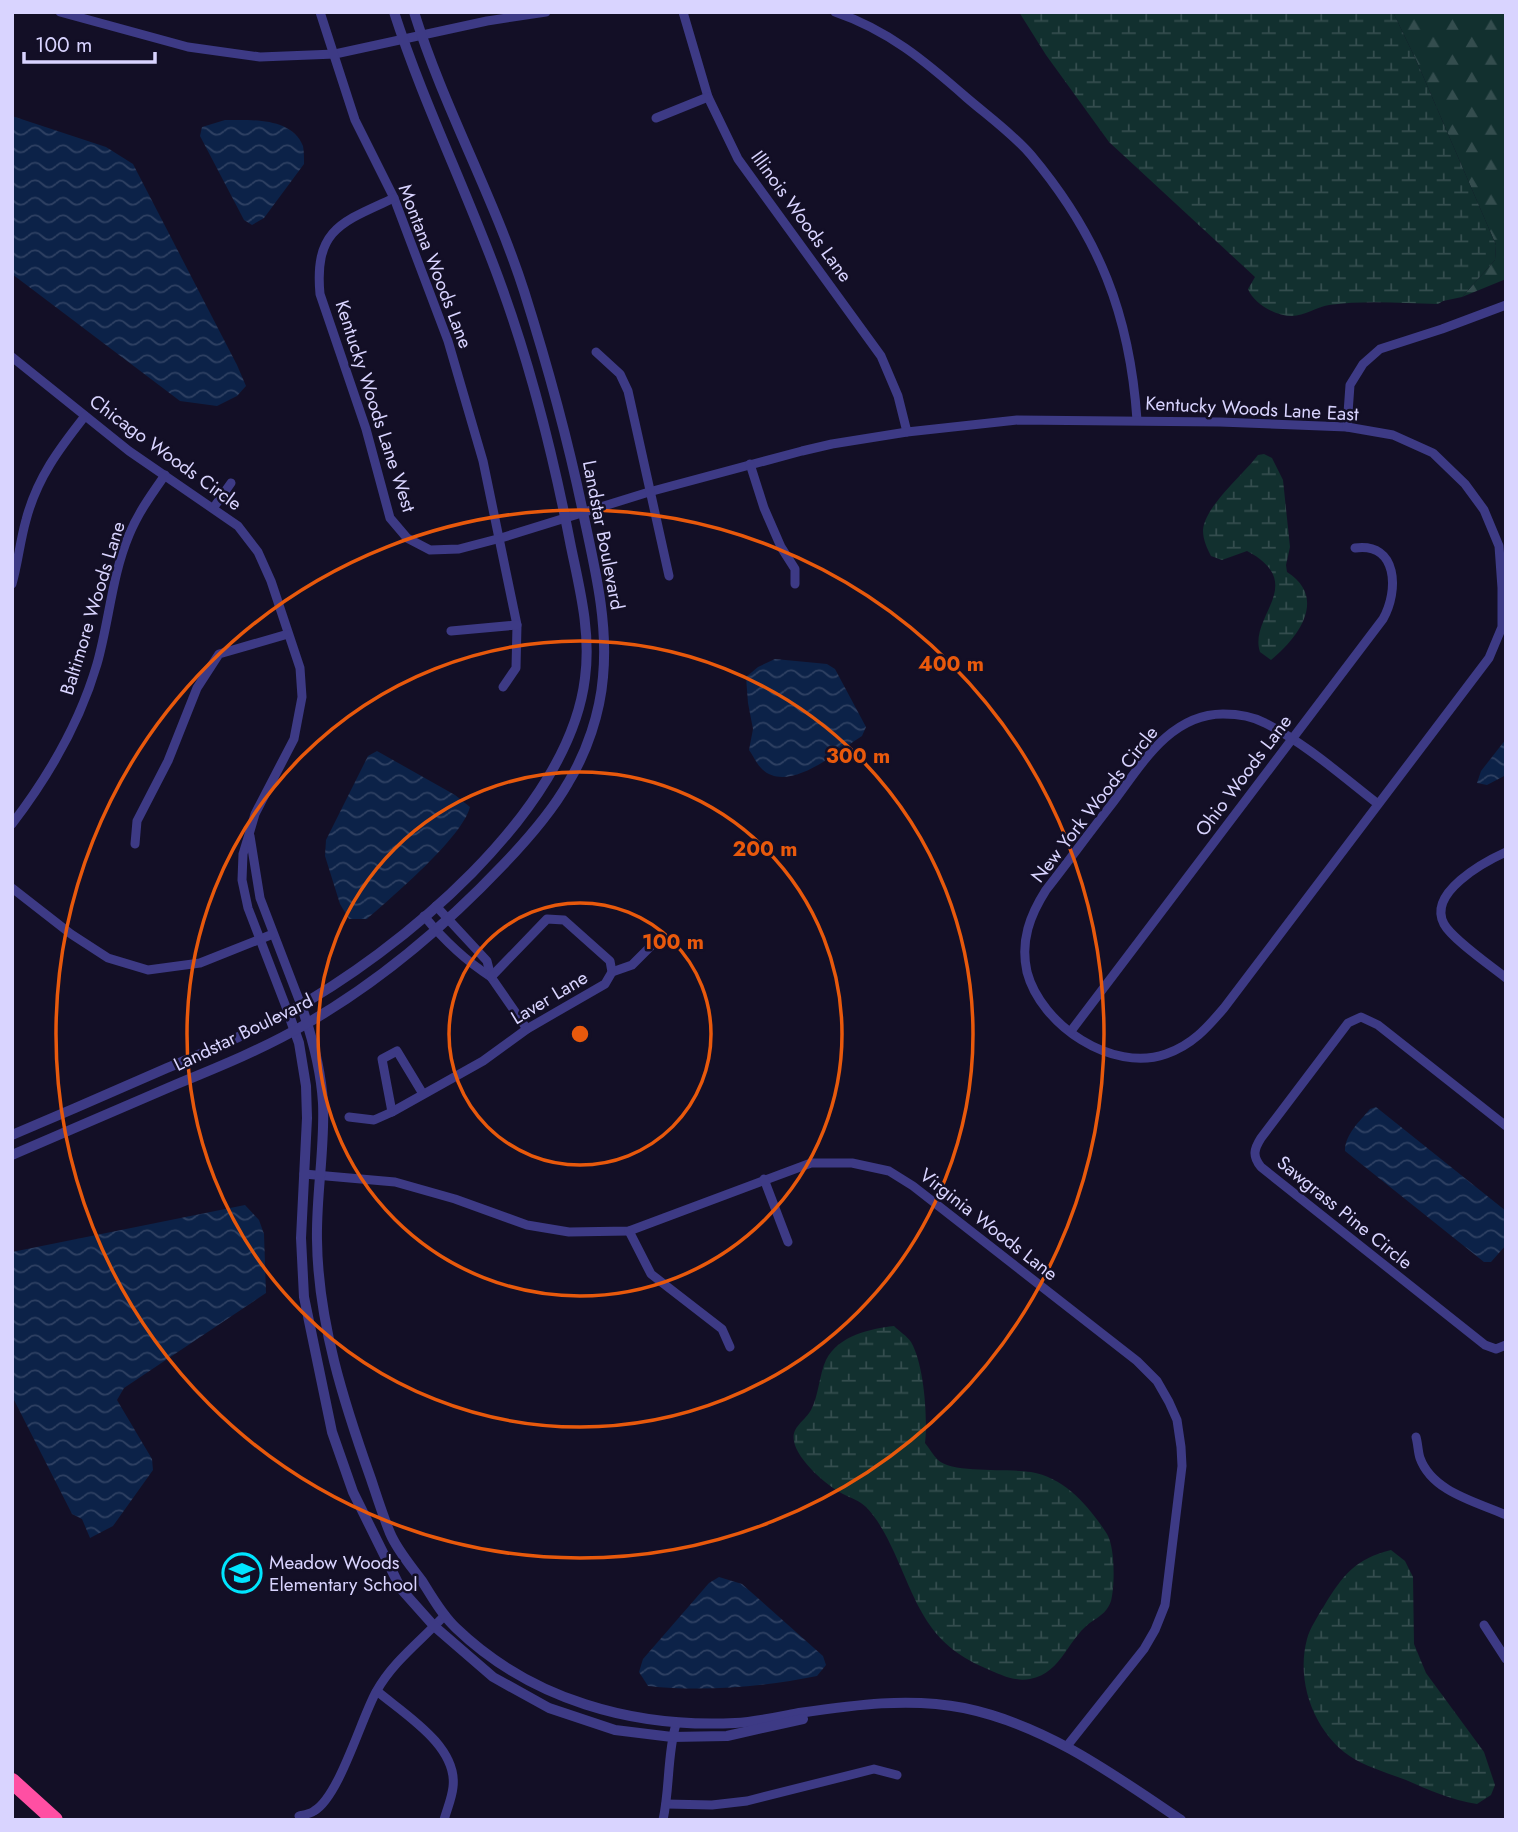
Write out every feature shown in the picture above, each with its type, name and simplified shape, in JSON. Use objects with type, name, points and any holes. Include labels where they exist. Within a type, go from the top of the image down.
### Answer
[{"type":"highway","points":[[12,1781],[55,1820]]},
{"type":"street","points":[[60,12],[188,47],[260,57],[335,54],[421,35],[485,17],[547,12]]},
{"type":"street","name":"Montana Woods Lane","points":[[320,12],[355,120],[394,198],[448,341],[483,461],[517,625],[516,668],[503,687]]},
{"type":"street","name":"Landstar Boulevard","points":[[12,1135],[241,1037],[301,1005],[361,965],[425,916],[501,841],[554,769],[575,723],[585,678],[586,624],[566,519],[530,377],[502,288],[466,191],[417,80],[394,12]]},
{"type":"street","name":"Landstar Boulevard","points":[[12,1155],[243,1056],[295,1030],[370,982],[448,920],[514,853],[568,783],[592,731],[603,678],[604,626],[600,594],[565,432],[522,286],[484,185],[430,61],[414,12]]},
{"type":"street","name":"Illinois Woods Lane","points":[[683,12],[708,97],[738,159],[881,356],[898,396],[906,432]]},
{"type":"street","points":[[835,12],[863,17],[906,47],[1029,152],[1073,210],[1104,270],[1122,318],[1135,382],[1137,420]]},
{"type":"street","points":[[656,118],[708,97]]},
{"type":"street","name":"Kentucky Woods Lane West","points":[[394,198],[337,227],[321,251],[318,272],[320,294],[366,429],[390,518],[407,538],[430,550],[459,549],[566,519]]},
{"type":"street","points":[[1347,427],[1350,385],[1363,364],[1380,348],[1506,305]]},
{"type":"street","points":[[596,352],[620,374],[628,391],[669,576]]},
{"type":"street","name":"Chicago Woods Circle","points":[[12,358],[129,451],[214,507],[238,526],[258,552],[300,668],[302,697],[293,739],[255,814],[243,854],[243,880],[248,908],[289,1012]]},
{"type":"street","points":[[12,584],[25,520],[39,485],[50,460],[85,416]]},
{"type":"street","name":"Kentucky Woods Lane East","points":[[566,519],[649,492],[832,443],[1017,420],[1137,420],[1347,427],[1393,435],[1433,453],[1465,484],[1483,510],[1499,547],[1504,587],[1503,626],[1489,658],[1203,1033],[1192,1042],[1164,1055],[1143,1059],[1106,1052],[1070,1031]]},
{"type":"street","points":[[750,464],[764,508],[781,547],[795,569],[795,584]]},
{"type":"street","name":"Baltimore Woods Lane","points":[[12,824],[51,766],[76,717],[96,666],[128,537],[141,508],[165,475]]},
{"type":"street","points":[[214,507],[231,483]]},
{"type":"street","name":"Ohio Woods Lane","points":[[1070,1031],[1383,619],[1393,598],[1393,577],[1384,557],[1377,550],[1367,546],[1355,548]]},
{"type":"street","points":[[451,631],[517,625]]},
{"type":"street","points":[[135,844],[137,821],[168,761],[197,688],[219,654],[288,634]]},
{"type":"street","name":"New York Woods Circle","points":[[1070,1031],[1041,1001],[1032,985],[1026,960],[1026,931],[1040,900],[1159,743],[1190,721],[1217,714],[1249,717],[1264,722],[1292,739],[1378,804]]},
{"type":"street","name":"Chicago Woods Circle","points":[[250,831],[254,874],[272,934],[301,1005]]},
{"type":"street","points":[[1506,852],[1478,865],[1462,879],[1446,895],[1440,911],[1444,925],[1506,978]]},
{"type":"street","points":[[12,888],[71,934],[108,958],[148,970],[200,963],[272,934]]},
{"type":"street","points":[[436,906],[487,961],[491,977]]},
{"type":"street","points":[[425,916],[436,930],[491,977],[527,1029]]},
{"type":"street","name":"Laver Lane","points":[[349,1117],[374,1120],[393,1112],[605,984],[612,972],[610,961],[564,920],[547,919],[491,977]]},
{"type":"street","points":[[612,972],[632,965],[651,946]]},
{"type":"street","points":[[301,1005],[323,1103],[317,1241],[320,1294],[349,1417],[391,1537],[444,1615],[456,1627],[496,1660],[535,1685],[595,1708],[630,1717],[676,1724],[738,1723],[843,1706],[901,1701],[962,1708],[1009,1720],[1067,1746],[1181,1820]]},
{"type":"street","points":[[289,1012],[306,1086],[301,1238],[304,1297],[332,1432],[353,1492],[401,1589],[434,1626],[493,1677],[549,1708],[615,1730],[672,1737],[727,1737],[796,1721],[843,1706]]},
{"type":"street","name":"Sawgrass Pine Circle","points":[[1506,1126],[1378,1025],[1361,1017],[1348,1023],[1261,1138],[1255,1150],[1255,1158],[1261,1167],[1485,1345],[1496,1349],[1506,1345]]},
{"type":"street","points":[[393,1112],[382,1059],[397,1051],[423,1094]]},
{"type":"street","name":"Virginia Woods Lane","points":[[304,1174],[394,1182],[454,1199],[527,1225],[569,1232],[629,1231],[811,1163],[852,1163],[889,1171],[913,1186],[1137,1361],[1157,1381],[1177,1420],[1182,1466],[1165,1605],[1156,1630],[1144,1649],[1067,1746]]},
{"type":"street","points":[[764,1180],[788,1242]]},
{"type":"street","points":[[629,1231],[651,1274],[722,1329],[730,1347]]},
{"type":"street","points":[[1416,1437],[1421,1461],[1434,1478],[1452,1492],[1506,1515]]},
{"type":"street","points":[[299,1816],[315,1811],[341,1775],[376,1691],[397,1663],[444,1615]]},
{"type":"street","points":[[1483,1625],[1506,1659]]},
{"type":"street","points":[[434,1626],[456,1627]]},
{"type":"street","points":[[376,1691],[437,1740],[450,1765],[454,1786],[444,1820]]},
{"type":"street","points":[[663,1820],[672,1737],[676,1724]]},
{"type":"street","points":[[666,1804],[712,1805],[747,1801],[874,1769],[897,1775]]},
{"type":"green space","points":[[1019,12],[1393,12],[1496,245],[1495,260],[1462,297],[1438,304],[1342,303],[1292,316],[1266,308],[1255,300],[1248,289],[1255,277],[1109,142],[1046,55]]},
{"type":"green space","points":[[1393,12],[1506,12],[1506,279],[1462,297],[1495,260],[1496,245]]},
{"type":"green space","points":[[1264,454],[1272,458],[1283,480],[1290,547],[1287,572],[1299,582],[1306,594],[1307,605],[1299,629],[1291,641],[1271,660],[1260,652],[1259,639],[1275,588],[1274,576],[1265,563],[1247,551],[1222,560],[1211,556],[1204,541],[1203,530],[1205,521],[1217,501],[1258,455]]},
{"type":"green space","points":[[894,1326],[909,1340],[919,1364],[924,1391],[925,1443],[938,1460],[956,1467],[1031,1472],[1055,1480],[1084,1504],[1110,1540],[1114,1576],[1110,1604],[1085,1627],[1058,1662],[1041,1675],[1024,1680],[1007,1677],[965,1658],[950,1647],[937,1634],[918,1605],[882,1528],[874,1517],[861,1503],[821,1479],[796,1448],[795,1432],[811,1410],[826,1360],[832,1351],[856,1335]]},
{"type":"green space","points":[[1391,1550],[1405,1561],[1413,1577],[1414,1644],[1426,1673],[1484,1752],[1495,1785],[1491,1795],[1477,1804],[1440,1794],[1356,1760],[1330,1738],[1312,1708],[1304,1674],[1304,1656],[1312,1626],[1337,1585],[1351,1570],[1368,1558]]},
{"type":"water","points":[[12,116],[106,147],[133,164],[237,365],[246,386],[237,396],[217,406],[180,401],[12,274]]},
{"type":"water","points":[[225,120],[280,125],[298,137],[303,146],[304,164],[264,218],[252,225],[244,220],[200,136],[202,127]]},
{"type":"water","points":[[775,659],[827,664],[835,669],[866,727],[862,736],[826,760],[798,774],[784,777],[772,775],[761,768],[749,750],[753,729],[746,677],[758,667]]},
{"type":"water","points":[[1506,739],[1506,775],[1487,785],[1477,783],[1481,771]]},
{"type":"water","points":[[377,751],[455,795],[470,807],[454,834],[408,882],[367,919],[349,919],[340,904],[325,856],[326,840],[368,756]]},
{"type":"water","points":[[1376,1107],[1506,1211],[1506,1245],[1491,1262],[1484,1262],[1345,1151],[1354,1128],[1370,1109]]},
{"type":"water","points":[[245,1205],[259,1220],[264,1234],[266,1293],[124,1388],[117,1400],[152,1459],[153,1470],[113,1526],[90,1538],[82,1519],[72,1514],[12,1396],[12,1252]]},
{"type":"water","points":[[719,1577],[742,1584],[823,1656],[826,1665],[817,1676],[733,1687],[690,1689],[648,1686],[639,1672],[643,1659],[709,1583]]},
{"type":"place","name":"Meadow Woods Elementary School","points":[[242,1573]]}]
